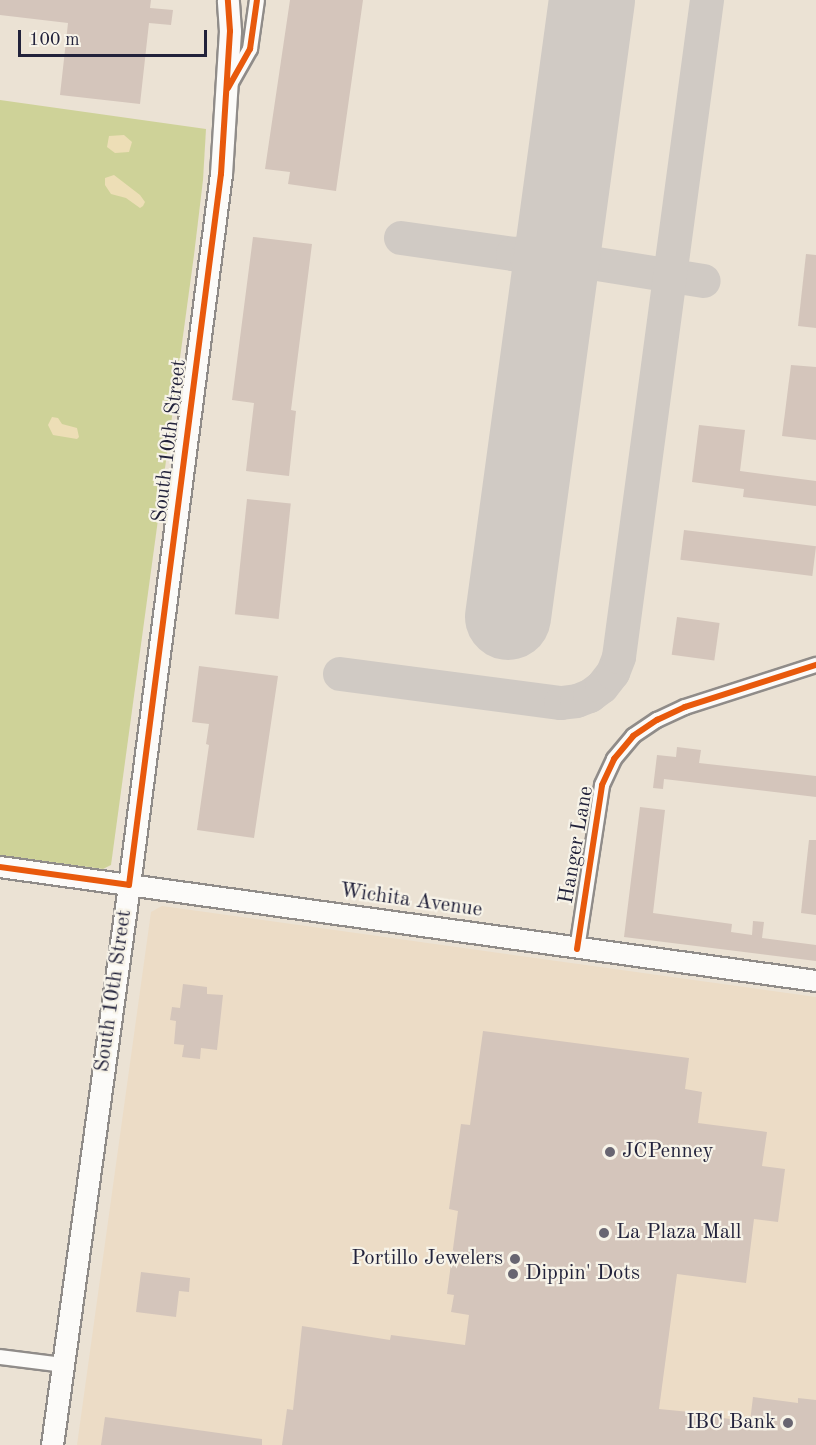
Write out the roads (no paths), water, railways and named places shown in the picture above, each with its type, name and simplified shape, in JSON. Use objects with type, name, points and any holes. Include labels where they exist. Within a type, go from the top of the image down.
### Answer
[{"type":"main road","name":"South 10th Street","points":[[52,1445],[129,885],[221,174],[230,31],[228,0]]},
{"type":"main road","name":"Wichita Avenue","points":[[0,867],[816,981]]},
{"type":"street","points":[[226,91],[250,49],[256,0]]},
{"type":"street","name":"Hanger Lane","points":[[577,949],[602,785],[614,759],[633,736],[657,720],[685,707],[816,665]]},
{"type":"street","points":[[0,1357],[63,1365]]},
{"type":"place","name":"JCPenney","points":[[610,1152]]},
{"type":"place","name":"La Plaza Mall","points":[[604,1233]]},
{"type":"place","name":"Portillo Jewelers","points":[[515,1259]]},
{"type":"place","name":"Dippin' Dots","points":[[513,1274]]},
{"type":"place","name":"IBC Bank","points":[[788,1423]]}]
